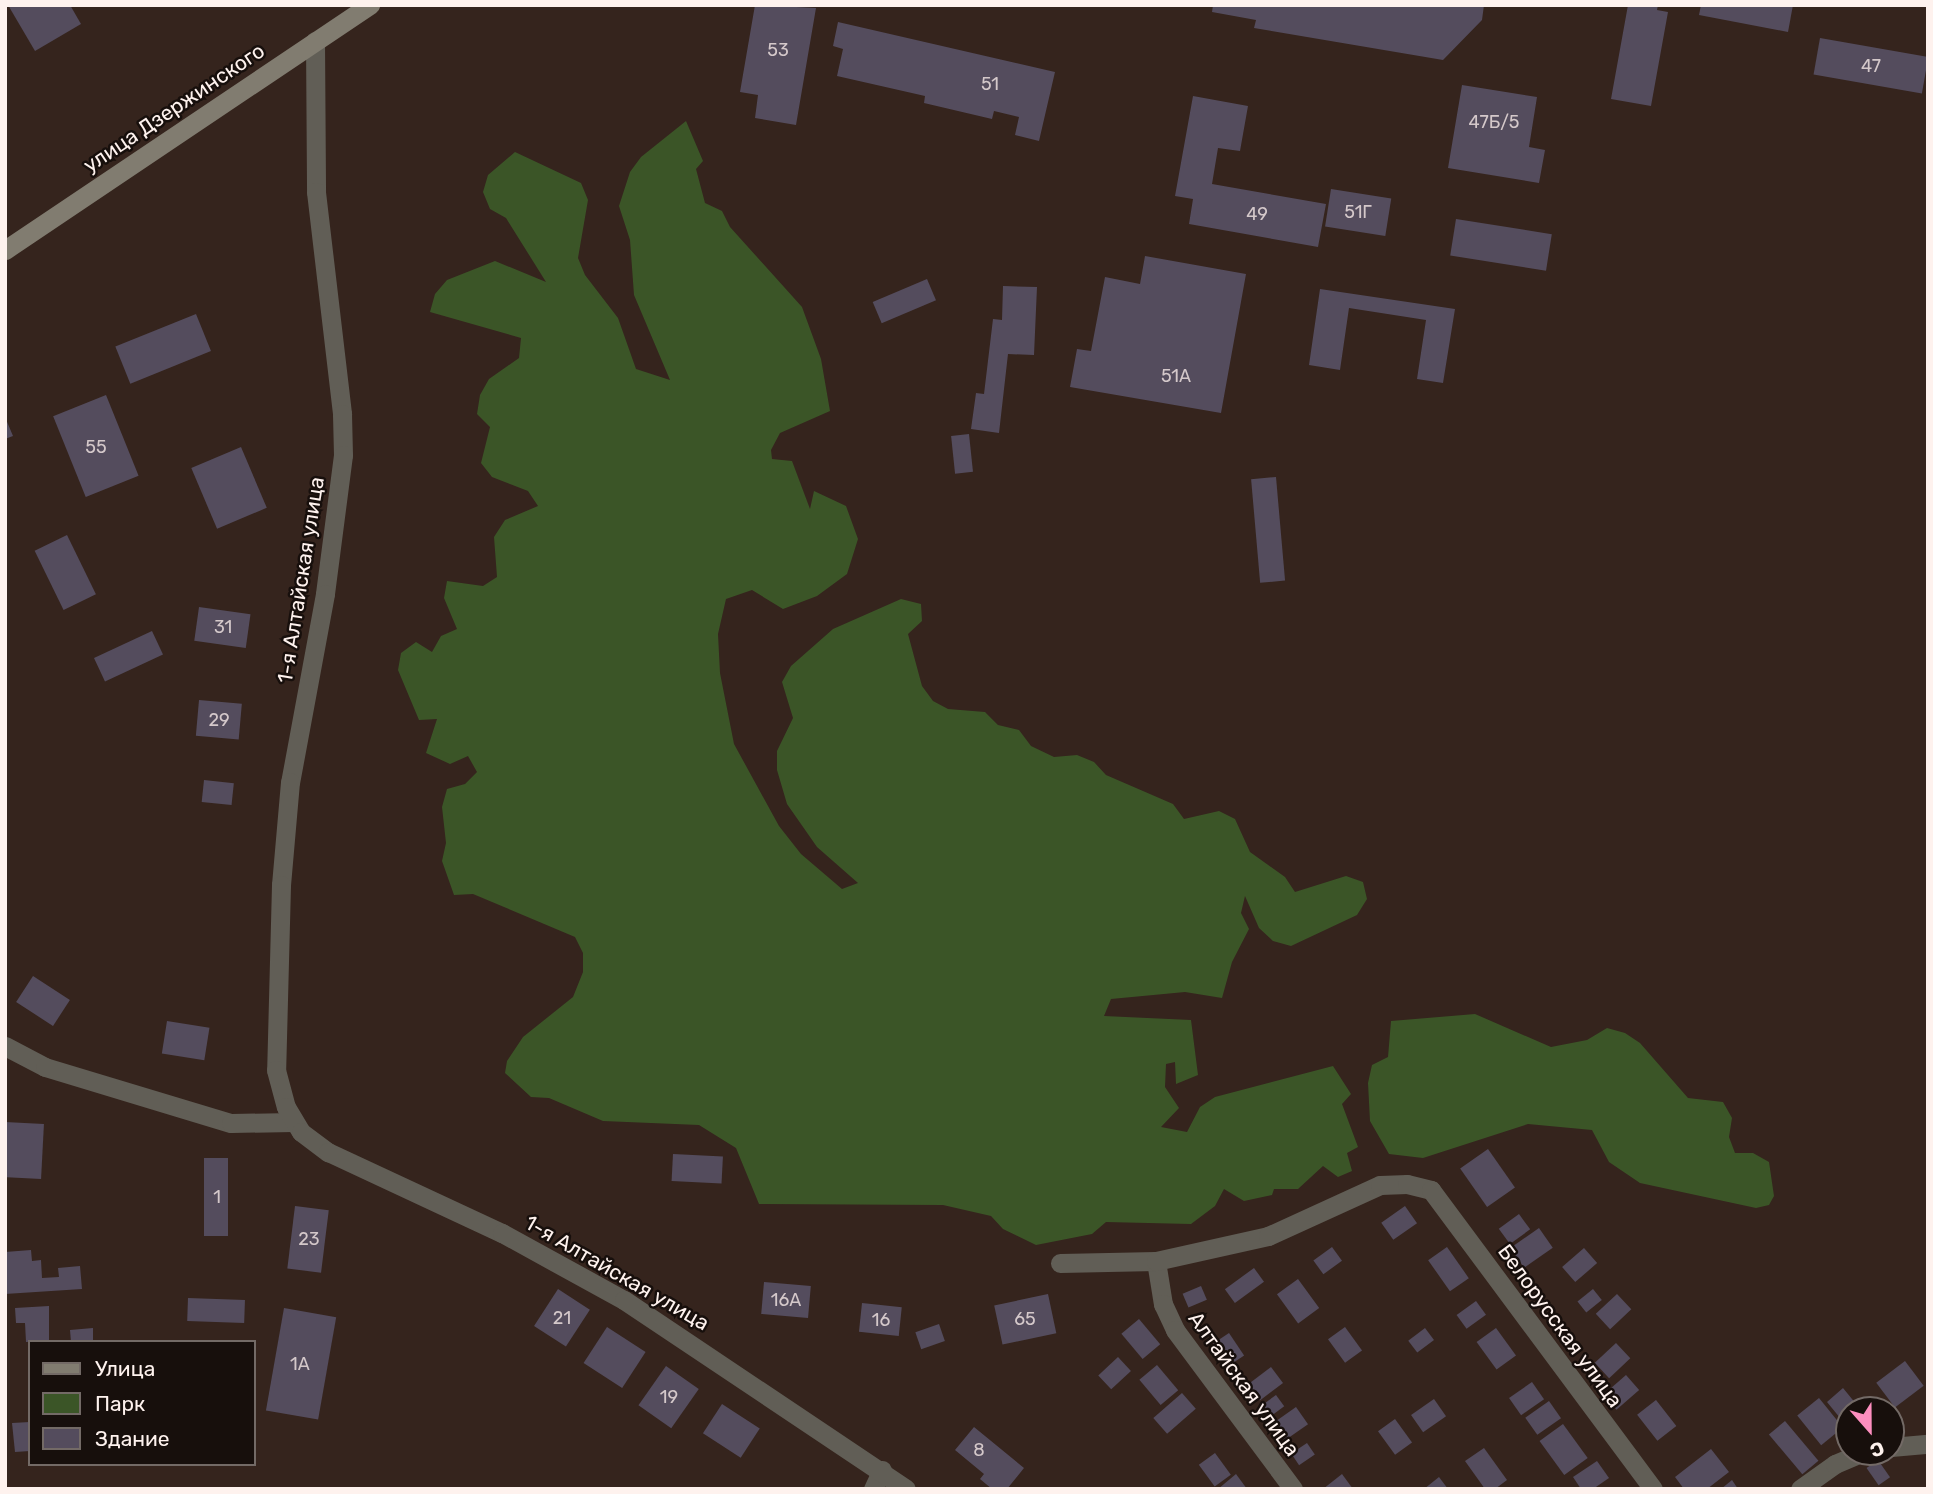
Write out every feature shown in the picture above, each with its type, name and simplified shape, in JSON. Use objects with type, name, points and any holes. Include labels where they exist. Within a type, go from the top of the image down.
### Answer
[{"type":"main road","name":"улица Дзержинского","points":[[5,250],[370,5]]},
{"type":"street","name":"1-я Алтайская улица","points":[[315,41],[316,192],[342,414],[343,455],[325,594],[290,782],[277,932],[276,1070],[293,1122],[328,1152],[502,1233],[624,1300],[882,1470],[906,1489]]},
{"type":"street","points":[[5,1046],[45,1067],[231,1123],[293,1122]]},
{"type":"street","name":"Белорусская улица","points":[[1156,1261],[1278,1232],[1380,1185],[1407,1184],[1431,1190],[1653,1489]]},
{"type":"street","points":[[1060,1263],[1156,1261]]},
{"type":"street","name":"Алтайская улица","points":[[1156,1261],[1163,1304],[1175,1331],[1293,1489]]},
{"type":"street","points":[[1905,1446],[1928,1444]]},
{"type":"street","points":[[1800,1489],[1835,1464]]},
{"type":"street","points":[[873,1489],[882,1470]]},
{"type":"green space","points":[[686,121],[703,161],[696,169],[705,203],[722,211],[730,227],[802,307],[821,359],[830,411],[780,433],[771,450],[772,459],[792,461],[810,509],[814,491],[846,506],[858,539],[847,574],[817,596],[783,609],[752,590],[726,599],[718,634],[720,673],[734,744],[779,826],[801,854],[842,889],[858,883],[817,847],[787,804],[777,770],[777,751],[793,718],[782,682],[791,666],[833,629],[901,599],[921,604],[922,621],[908,634],[922,686],[933,701],[948,709],[985,712],[998,725],[1019,730],[1031,746],[1054,757],[1077,755],[1094,762],[1106,775],[1173,804],[1184,819],[1219,811],[1235,819],[1250,852],[1285,877],[1295,892],[1346,876],[1363,882],[1367,899],[1357,915],[1291,946],[1273,941],[1259,928],[1245,896],[1241,913],[1249,929],[1232,962],[1222,998],[1185,992],[1111,999],[1104,1016],[1191,1020],[1198,1075],[1176,1084],[1175,1062],[1166,1064],[1165,1087],[1179,1108],[1161,1127],[1187,1132],[1200,1107],[1215,1097],[1333,1066],[1351,1094],[1342,1104],[1358,1147],[1347,1153],[1352,1171],[1338,1177],[1323,1166],[1298,1189],[1274,1189],[1272,1195],[1244,1201],[1224,1189],[1215,1206],[1191,1224],[1106,1222],[1092,1234],[1036,1245],[1003,1229],[991,1216],[943,1205],[759,1204],[736,1148],[699,1125],[603,1121],[549,1098],[531,1097],[505,1073],[507,1061],[523,1037],[573,997],[583,972],[583,953],[575,937],[473,894],[454,895],[442,861],[446,843],[442,807],[447,789],[465,784],[477,772],[468,756],[450,764],[426,753],[437,719],[419,720],[398,670],[401,653],[416,642],[432,652],[441,636],[457,629],[444,598],[447,581],[483,586],[497,577],[494,537],[505,520],[538,506],[528,491],[492,477],[481,463],[490,427],[477,414],[480,395],[489,379],[519,358],[521,338],[430,312],[435,294],[447,280],[495,261],[546,282],[506,218],[490,209],[483,192],[488,175],[515,152],[581,183],[588,200],[578,258],[585,275],[618,318],[636,369],[670,380],[634,295],[630,240],[619,206],[630,172],[641,157]]},
{"type":"green space","points":[[1475,1014],[1551,1047],[1587,1040],[1607,1028],[1625,1033],[1640,1043],[1688,1098],[1723,1102],[1732,1118],[1729,1137],[1735,1153],[1753,1153],[1769,1162],[1774,1196],[1769,1205],[1756,1208],[1640,1183],[1609,1162],[1592,1130],[1528,1124],[1423,1158],[1389,1154],[1370,1121],[1368,1083],[1372,1065],[1388,1057],[1391,1021]]},
{"type":"building","points":[[8,5],[70,5],[81,24],[35,51]]},
{"type":"building","points":[[755,5],[816,8],[796,125],[755,118],[758,95],[740,92]]},
{"type":"building","points":[[1213,5],[1484,5],[1482,20],[1443,60],[1254,28],[1256,20],[1212,12]]},
{"type":"building","points":[[1628,5],[1658,5],[1657,10],[1668,12],[1651,106],[1611,99]]},
{"type":"building","points":[[1701,5],[1793,5],[1788,32],[1699,15]]},
{"type":"building","points":[[838,22],[1055,72],[1039,141],[1015,135],[1019,117],[994,111],[992,119],[924,103],[925,96],[837,76],[843,49],[833,46]]},
{"type":"building","points":[[1820,38],[1928,57],[1922,94],[1814,74]]},
{"type":"building","points":[[1462,85],[1537,97],[1529,147],[1545,150],[1539,183],[1448,168]]},
{"type":"building","points":[[1193,96],[1248,106],[1240,151],[1218,148],[1212,184],[1326,204],[1318,247],[1189,224],[1193,199],[1175,196]]},
{"type":"building","points":[[1331,189],[1391,199],[1385,236],[1325,227]]},
{"type":"building","points":[[1456,219],[1552,234],[1546,271],[1450,256]]},
{"type":"building","points":[[1145,256],[1246,274],[1221,413],[1070,387],[1077,349],[1091,351],[1105,277],[1140,284]]},
{"type":"building","points":[[927,279],[936,300],[882,323],[873,302]]},
{"type":"building","points":[[1003,286],[1037,287],[1034,355],[1008,354],[999,433],[971,429],[976,393],[984,394],[993,319],[1002,320]]},
{"type":"building","points":[[1320,289],[1455,309],[1443,383],[1417,379],[1426,320],[1349,308],[1340,370],[1309,365]]},
{"type":"building","points":[[196,314],[211,351],[130,384],[115,347]]},
{"type":"building","points":[[106,395],[139,476],[86,497],[53,416]]},
{"type":"building","points":[[5,417],[13,436],[5,439]]},
{"type":"building","points":[[969,434],[973,472],[955,474],[951,436]]},
{"type":"building","points":[[241,447],[267,508],[217,529],[191,468]]},
{"type":"building","points":[[1276,477],[1285,581],[1260,583],[1251,479]]},
{"type":"building","points":[[67,535],[96,594],[64,610],[35,551]]},
{"type":"building","points":[[199,607],[250,614],[246,648],[194,641]]},
{"type":"building","points":[[152,631],[163,655],[105,682],[94,658]]},
{"type":"building","points":[[199,700],[242,704],[239,740],[196,736]]},
{"type":"building","points":[[204,780],[234,783],[232,805],[202,802]]},
{"type":"building","points":[[33,976],[70,1000],[53,1026],[16,1002]]},
{"type":"building","points":[[167,1021],[209,1028],[204,1060],[162,1054]]},
{"type":"building","points":[[5,1122],[44,1124],[41,1179],[5,1177]]},
{"type":"building","points":[[1488,1149],[1515,1188],[1487,1207],[1460,1169]]},
{"type":"building","points":[[673,1154],[723,1157],[722,1184],[672,1181]]},
{"type":"building","points":[[204,1158],[228,1158],[228,1236],[204,1236]]},
{"type":"building","points":[[295,1206],[329,1210],[321,1273],[287,1269]]},
{"type":"building","points":[[1405,1206],[1417,1223],[1393,1240],[1381,1223]]},
{"type":"building","points":[[1519,1214],[1530,1229],[1510,1244],[1499,1229]]},
{"type":"building","points":[[1539,1228],[1553,1248],[1524,1268],[1510,1248]]},
{"type":"building","points":[[1332,1247],[1342,1261],[1323,1274],[1313,1261]]},
{"type":"building","points":[[1447,1247],[1469,1278],[1450,1291],[1428,1260]]},
{"type":"building","points":[[1584,1248],[1597,1263],[1575,1282],[1562,1267]]},
{"type":"building","points":[[31,1250],[32,1261],[41,1260],[42,1278],[59,1277],[58,1268],[80,1266],[82,1289],[5,1294],[5,1252]]},
{"type":"building","points":[[1254,1268],[1264,1282],[1235,1303],[1225,1289]]},
{"type":"building","points":[[1298,1279],[1319,1308],[1298,1323],[1277,1294]]},
{"type":"building","points":[[764,1282],[811,1286],[808,1318],[761,1314]]},
{"type":"building","points":[[1201,1286],[1207,1300],[1188,1308],[1183,1294]]},
{"type":"building","points":[[558,1289],[590,1310],[566,1347],[534,1326]]},
{"type":"building","points":[[1593,1289],[1602,1300],[1586,1312],[1577,1302]]},
{"type":"building","points":[[1048,1294],[1056,1333],[1003,1345],[994,1305]]},
{"type":"building","points":[[1617,1294],[1631,1309],[1610,1329],[1596,1314]]},
{"type":"building","points":[[188,1298],[245,1300],[244,1323],[187,1321]]},
{"type":"building","points":[[1476,1301],[1486,1315],[1467,1329],[1457,1315]]},
{"type":"building","points":[[862,1303],[902,1307],[899,1336],[859,1332]]},
{"type":"building","points":[[49,1306],[49,1340],[26,1342],[25,1323],[16,1323],[15,1308]]},
{"type":"building","points":[[284,1308],[336,1317],[318,1420],[266,1410]]},
{"type":"building","points":[[1139,1319],[1160,1344],[1143,1359],[1121,1334]]},
{"type":"building","points":[[939,1324],[945,1341],[921,1349],[915,1332]]},
{"type":"building","points":[[607,1327],[646,1352],[622,1388],[584,1363]]},
{"type":"building","points":[[1345,1327],[1362,1350],[1345,1363],[1328,1339]]},
{"type":"building","points":[[93,1328],[93,1340],[71,1340],[70,1330]]},
{"type":"building","points":[[1425,1328],[1434,1340],[1417,1353],[1408,1341]]},
{"type":"building","points":[[1496,1328],[1516,1356],[1497,1370],[1477,1342]]},
{"type":"building","points":[[1229,1333],[1244,1355],[1228,1366],[1213,1344]]},
{"type":"building","points":[[1616,1343],[1630,1358],[1609,1378],[1595,1363]]},
{"type":"building","points":[[1118,1357],[1131,1371],[1111,1389],[1098,1375]]},
{"type":"building","points":[[1905,1361],[1924,1386],[1905,1400],[1905,1396],[1886,1396],[1876,1383]]},
{"type":"building","points":[[1157,1365],[1178,1390],[1161,1405],[1139,1380]]},
{"type":"building","points":[[666,1366],[699,1389],[671,1428],[638,1405]]},
{"type":"building","points":[[1271,1367],[1283,1383],[1260,1400],[1248,1384]]},
{"type":"building","points":[[1626,1375],[1639,1390],[1616,1410],[1603,1395]]},
{"type":"building","points":[[1532,1382],[1544,1399],[1521,1415],[1509,1398]]},
{"type":"building","points":[[1843,1388],[1850,1396],[1835,1396],[1835,1412],[1827,1402]]},
{"type":"building","points":[[1182,1393],[1196,1409],[1167,1434],[1153,1418]]},
{"type":"building","points":[[1276,1395],[1284,1406],[1268,1418],[1260,1407]]},
{"type":"building","points":[[1819,1398],[1835,1418],[1835,1434],[1821,1445],[1797,1416]]},
{"type":"building","points":[[1434,1399],[1446,1416],[1423,1432],[1411,1415]]},
{"type":"building","points":[[1656,1400],[1676,1426],[1657,1441],[1637,1415]]},
{"type":"building","points":[[1549,1401],[1561,1418],[1537,1435],[1525,1418]]},
{"type":"building","points":[[722,1404],[760,1429],[741,1458],[703,1433]]},
{"type":"building","points":[[1296,1407],[1308,1424],[1284,1441],[1272,1424]]},
{"type":"building","points":[[1395,1419],[1412,1442],[1395,1455],[1378,1431]]},
{"type":"building","points":[[1785,1421],[1818,1461],[1802,1474],[1769,1434]]},
{"type":"building","points":[[28,1422],[28,1451],[15,1452],[12,1423]]},
{"type":"building","points":[[1563,1424],[1588,1458],[1564,1475],[1540,1441]]},
{"type":"building","points":[[974,1427],[1024,1468],[1007,1489],[992,1489],[980,1479],[984,1474],[955,1450]]},
{"type":"building","points":[[1307,1443],[1315,1455],[1299,1465],[1291,1454]]},
{"type":"building","points":[[1484,1448],[1507,1480],[1495,1489],[1485,1489],[1465,1461]]},
{"type":"building","points":[[1711,1449],[1729,1472],[1707,1489],[1684,1489],[1675,1477]]},
{"type":"building","points":[[1215,1453],[1231,1475],[1215,1487],[1199,1465]]},
{"type":"building","points":[[1597,1461],[1609,1478],[1593,1489],[1581,1489],[1573,1477]]},
{"type":"building","points":[[1869,1466],[1882,1466],[1890,1477],[1879,1485],[1867,1468]]},
{"type":"building","points":[[1236,1474],[1247,1489],[1218,1489]]},
{"type":"building","points":[[1342,1474],[1353,1489],[1323,1489]]},
{"type":"building","points":[[1439,1477],[1448,1489],[1424,1489]]},
{"type":"building","points":[[1732,1480],[1738,1489],[1721,1489]]}]
